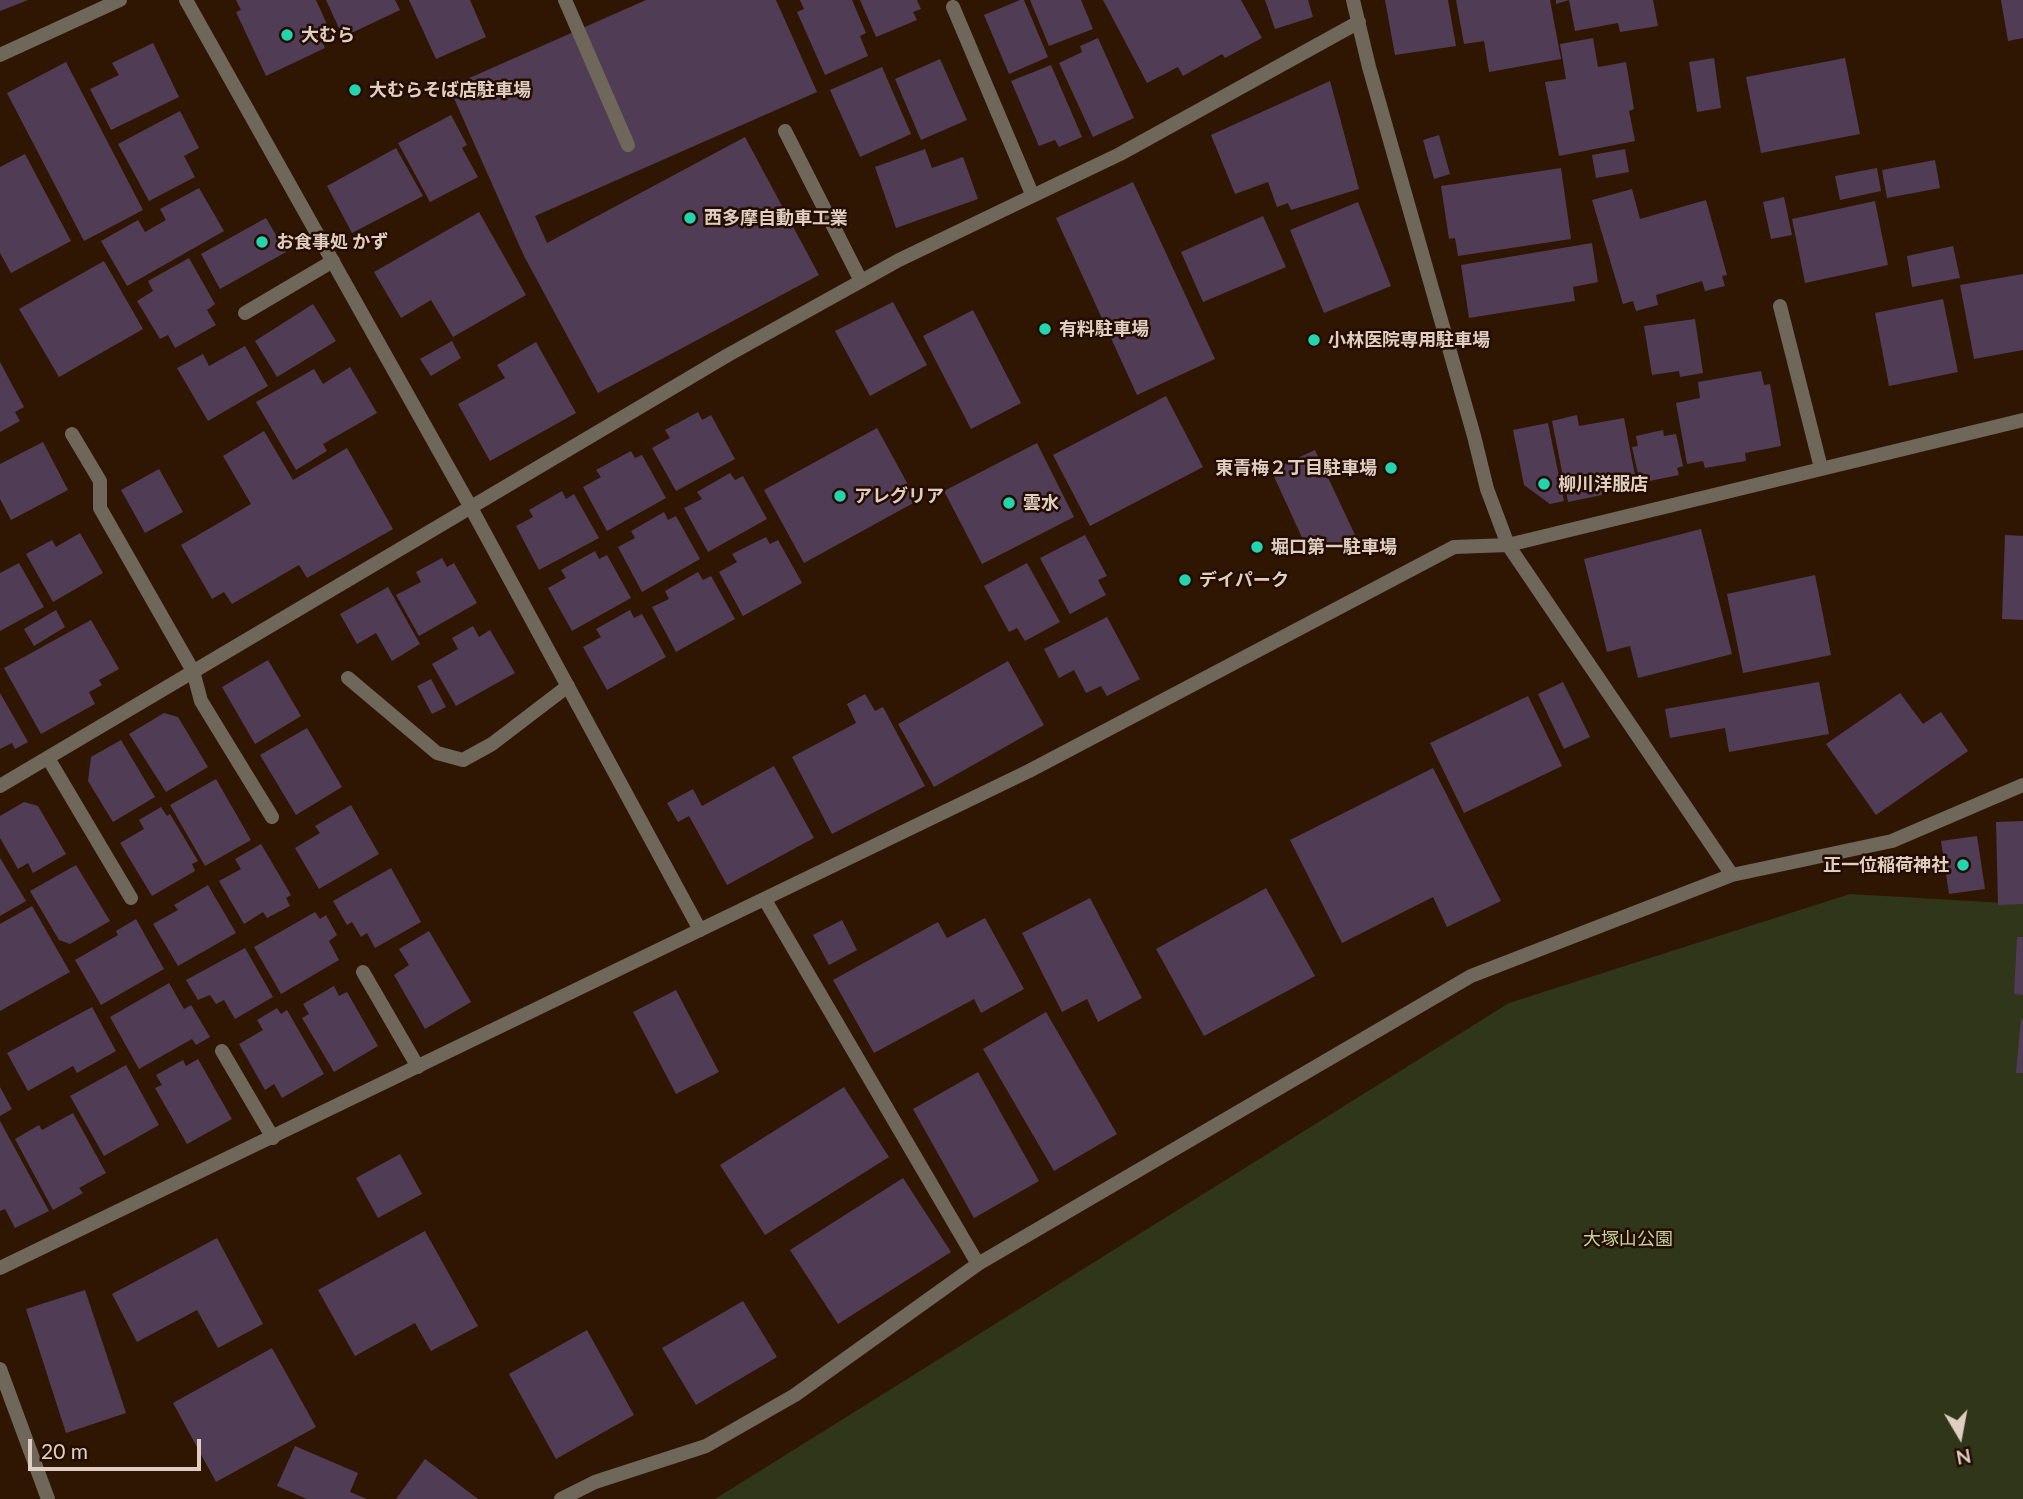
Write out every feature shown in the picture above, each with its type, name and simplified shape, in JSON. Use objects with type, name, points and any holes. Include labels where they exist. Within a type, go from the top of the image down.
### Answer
[{"type":"street","points":[[0,55],[120,0]]},
{"type":"street","points":[[186,0],[470,506],[700,930]]},
{"type":"street","points":[[565,0],[628,145]]},
{"type":"street","points":[[1353,0],[1369,67],[1487,489],[1508,545],[1732,875]]},
{"type":"street","points":[[953,7],[1032,194]]},
{"type":"street","points":[[0,786],[728,355],[899,260],[1120,153],[1359,22]]},
{"type":"street","points":[[785,131],[861,281]]},
{"type":"street","points":[[245,313],[333,261]]},
{"type":"street","points":[[1780,306],[1821,468]]},
{"type":"street","points":[[0,1268],[1029,771],[1454,547],[1508,545],[2023,420]]},
{"type":"street","points":[[72,433],[100,481],[100,508],[193,671],[201,701],[272,817]]},
{"type":"street","points":[[348,678],[437,753],[463,760],[492,744],[568,686]]},
{"type":"street","points":[[48,758],[131,898]]},
{"type":"street","points":[[561,1499],[596,1482],[717,1440],[795,1395],[978,1264],[1471,976],[1732,875],[1892,841],[2023,785]]},
{"type":"street","points":[[765,900],[978,1264]]},
{"type":"street","points":[[363,972],[418,1067]]},
{"type":"street","points":[[222,1051],[273,1138]]},
{"type":"street","points":[[0,1369],[48,1499]]},
{"type":"green space","name":"大塚山公園","points":[[1850,894],[2023,904],[2023,1499],[715,1499],[1509,1003]]},
{"type":"building","points":[[0,0],[28,0],[0,11]]},
{"type":"building","name":"大むら","points":[[236,0],[316,0],[331,33],[320,38],[325,48],[266,76],[236,12],[241,10]]},
{"type":"building","points":[[326,0],[395,0],[400,10],[343,37]]},
{"type":"building","points":[[409,0],[470,0],[486,37],[436,59]]},
{"type":"building","name":"西多摩自動車工業","points":[[646,0],[776,0],[817,92],[535,216],[547,243],[745,137],[819,275],[598,393],[524,256],[449,87]]},
{"type":"building","points":[[800,0],[852,0],[866,33],[860,36],[868,56],[825,75],[797,12],[804,9]]},
{"type":"building","points":[[860,0],[917,0],[921,9],[913,12],[917,20],[876,37]]},
{"type":"building","points":[[1024,0],[1048,57],[1009,74],[984,15]]},
{"type":"building","points":[[1030,0],[1081,0],[1093,29],[1049,46]]},
{"type":"building","points":[[1103,0],[1241,0],[1262,38],[1225,58],[1222,54],[1183,76],[1178,67],[1147,83]]},
{"type":"building","points":[[1265,0],[1308,0],[1313,17],[1275,29]]},
{"type":"building","points":[[1385,0],[1448,0],[1456,46],[1395,55]]},
{"type":"building","points":[[1456,0],[1550,0],[1561,59],[1489,72],[1484,41],[1464,44]]},
{"type":"building","points":[[1569,0],[1653,0],[1658,26],[1620,32],[1618,23],[1575,31]]},
{"type":"building","points":[[2001,0],[2023,0],[2023,38],[2008,41]]},
{"type":"building","points":[[1098,38],[1134,118],[1093,137],[1059,63],[1082,52],[1080,46]]},
{"type":"building","points":[[1593,38],[1598,67],[1626,62],[1634,109],[1629,111],[1635,141],[1559,156],[1545,82],[1566,79],[1560,44]]},
{"type":"building","points":[[153,43],[179,97],[111,130],[90,89],[119,75],[112,63]]},
{"type":"building","points":[[1714,58],[1721,108],[1697,112],[1689,62]]},
{"type":"building","points":[[1845,58],[1860,134],[1761,153],[1746,77]]},
{"type":"building","points":[[940,59],[967,120],[921,140],[895,79]]},
{"type":"building","points":[[66,62],[143,210],[84,241],[7,93]]},
{"type":"building","points":[[1051,65],[1082,137],[1059,147],[1055,140],[1039,146],[1011,81]]},
{"type":"building","points":[[882,67],[911,134],[860,157],[830,90]]},
{"type":"building","points":[[1330,81],[1359,189],[1291,210],[1288,203],[1277,207],[1268,182],[1235,194],[1211,135]]},
{"type":"building","points":[[180,111],[199,148],[184,156],[195,177],[149,201],[118,144]]},
{"type":"building","points":[[451,115],[467,145],[462,148],[478,177],[430,202],[398,143]]},
{"type":"building","points":[[1439,135],[1450,174],[1434,179],[1423,140]]},
{"type":"building","points":[[396,148],[423,196],[352,233],[327,186]]},
{"type":"building","points":[[925,149],[932,168],[963,157],[978,199],[896,228],[875,167]]},
{"type":"building","points":[[1625,149],[1629,172],[1596,178],[1592,155]]},
{"type":"building","points":[[25,154],[71,241],[11,273],[0,253],[0,167]]},
{"type":"building","points":[[1935,160],[1940,188],[1887,198],[1882,170]]},
{"type":"building","points":[[1561,168],[1571,239],[1458,256],[1455,238],[1449,239],[1441,186]]},
{"type":"building","points":[[1877,168],[1881,191],[1840,200],[1835,176]]},
{"type":"building","points":[[1133,182],[1215,359],[1137,395],[1056,218]]},
{"type":"building","points":[[199,188],[224,231],[127,286],[101,241],[138,220],[145,232],[166,220],[160,209]]},
{"type":"building","points":[[1632,189],[1640,219],[1706,200],[1727,275],[1722,276],[1725,286],[1705,291],[1702,281],[1656,295],[1658,305],[1636,311],[1633,301],[1623,304],[1592,200]]},
{"type":"building","points":[[1784,197],[1792,235],[1771,239],[1763,202]]},
{"type":"building","points":[[1875,201],[1888,265],[1805,283],[1792,219]]},
{"type":"building","points":[[1358,202],[1391,286],[1324,313],[1290,230]]},
{"type":"building","points":[[479,212],[526,295],[453,337],[431,300],[401,318],[374,272]]},
{"type":"building","points":[[1263,216],[1286,267],[1203,302],[1181,252]]},
{"type":"building","points":[[266,218],[286,252],[220,289],[201,254]]},
{"type":"building","points":[[1592,243],[1598,282],[1573,287],[1575,301],[1469,318],[1461,265]]},
{"type":"building","points":[[1953,246],[1960,278],[1912,287],[1907,256]]},
{"type":"building","points":[[189,258],[215,304],[207,310],[216,325],[175,348],[168,335],[160,339],[137,301],[153,291],[148,281]]},
{"type":"building","points":[[104,261],[143,329],[59,377],[19,309]]},
{"type":"building","points":[[2023,274],[2023,350],[1974,359],[1960,285]]},
{"type":"building","points":[[1943,299],[1958,372],[1889,386],[1875,313]]},
{"type":"building","points":[[893,302],[927,365],[870,396],[835,331]]},
{"type":"building","points":[[313,304],[336,341],[277,377],[255,341]]},
{"type":"building","points":[[973,310],[1021,403],[971,429],[923,336]]},
{"type":"building","points":[[1695,319],[1703,373],[1680,377],[1679,371],[1652,375],[1644,326]]},
{"type":"building","points":[[452,341],[461,358],[431,376],[420,359]]},
{"type":"building","points":[[536,342],[576,413],[490,461],[458,404],[505,378],[497,365]]},
{"type":"building","points":[[245,346],[268,386],[208,421],[177,368],[203,354],[209,366]]},
{"type":"building","points":[[0,362],[24,407],[15,412],[20,421],[0,432]]},
{"type":"building","points":[[350,367],[377,413],[323,444],[327,451],[296,470],[256,402],[314,369],[323,384]]},
{"type":"building","points":[[1761,371],[1764,385],[1770,384],[1781,446],[1745,453],[1746,461],[1705,468],[1703,461],[1687,464],[1676,403],[1700,398],[1698,382]]},
{"type":"building","points":[[1166,396],[1203,467],[1090,526],[1053,455]]},
{"type":"building","points":[[698,412],[702,420],[711,415],[735,459],[676,491],[652,448],[670,438],[665,430]]},
{"type":"building","points":[[1577,415],[1579,426],[1624,418],[1635,475],[1600,482],[1602,495],[1568,502],[1552,421]]},
{"type":"building","points":[[1548,423],[1564,501],[1550,504],[1524,485],[1513,430]]},
{"type":"building","name":"アレグリア","points":[[877,428],[917,501],[804,563],[764,490]]},
{"type":"building","points":[[1663,430],[1664,436],[1676,434],[1683,466],[1677,468],[1679,475],[1640,483],[1632,447],[1638,446],[1636,436]]},
{"type":"building","points":[[264,431],[293,480],[347,448],[393,529],[307,578],[299,565],[232,604],[224,592],[212,599],[181,545],[251,504],[223,456]]},
{"type":"building","points":[[43,442],[68,490],[11,520],[0,499],[0,464]]},
{"type":"building","points":[[1037,443],[1074,517],[982,564],[944,491]]},
{"type":"building","points":[[1315,450],[1356,537],[1311,557],[1271,470]]},
{"type":"building","points":[[631,451],[635,458],[642,455],[666,498],[607,531],[583,487],[601,477],[596,470]]},
{"type":"building","points":[[159,469],[183,512],[145,533],[121,490]]},
{"type":"building","points":[[730,473],[735,480],[743,476],[767,519],[708,552],[684,508],[702,499],[697,492]]},
{"type":"building","points":[[562,491],[566,499],[574,494],[599,538],[539,570],[516,526],[533,517],[529,510]]},
{"type":"building","points":[[664,512],[668,520],[676,516],[700,559],[642,592],[618,547],[635,538],[631,531]]},
{"type":"building","points":[[1701,529],[1732,654],[1638,678],[1630,646],[1607,652],[1584,559]]},
{"type":"building","points":[[80,533],[103,573],[53,602],[26,554],[52,540],[56,547]]},
{"type":"building","points":[[1085,535],[1107,576],[1098,580],[1106,595],[1070,614],[1040,558]]},
{"type":"building","points":[[2005,535],[2023,536],[2023,620],[2002,619]]},
{"type":"building","points":[[766,537],[770,544],[778,540],[802,583],[743,616],[719,572],[737,562],[732,554]]},
{"type":"building","points":[[595,551],[599,559],[607,555],[631,598],[572,631],[548,588],[566,578],[561,570]]},
{"type":"building","points":[[442,558],[447,567],[454,563],[477,603],[419,636],[396,595],[421,582],[416,572]]},
{"type":"building","points":[[19,563],[44,607],[0,631],[0,573]]},
{"type":"building","points":[[1027,563],[1060,622],[1025,641],[1017,628],[1009,632],[984,586]]},
{"type":"building","points":[[698,572],[703,580],[711,576],[735,619],[676,652],[652,607],[669,599],[665,591]]},
{"type":"building","points":[[1815,575],[1831,655],[1743,673],[1727,594]]},
{"type":"building","points":[[388,587],[420,644],[392,661],[376,633],[357,644],[340,614]]},
{"type":"building","points":[[56,610],[65,627],[34,646],[24,629]]},
{"type":"building","points":[[630,610],[634,618],[642,614],[666,657],[607,690],[583,647],[601,637],[596,629]]},
{"type":"building","points":[[1107,617],[1140,679],[1107,696],[1101,686],[1086,693],[1074,670],[1059,678],[1044,649]]},
{"type":"building","points":[[91,620],[119,669],[99,680],[102,685],[89,692],[95,704],[41,734],[4,668]]},
{"type":"building","points":[[473,626],[479,637],[490,630],[515,673],[456,706],[432,664],[458,649],[452,638]]},
{"type":"building","points":[[268,660],[301,716],[255,744],[222,687]]},
{"type":"building","points":[[1008,661],[1044,725],[934,787],[898,724]]},
{"type":"building","points":[[431,679],[446,707],[432,714],[417,686]]},
{"type":"building","points":[[1563,682],[1590,737],[1564,749],[1538,694]]},
{"type":"building","points":[[1819,682],[1829,734],[1729,752],[1725,728],[1670,738],[1665,709]]},
{"type":"building","points":[[0,693],[28,742],[15,749],[12,743],[0,749]]},
{"type":"building","points":[[1900,693],[1923,724],[1941,712],[1968,751],[1876,815],[1826,744]]},
{"type":"building","points":[[865,694],[875,711],[883,707],[925,786],[832,834],[792,757],[856,723],[847,704]]},
{"type":"building","points":[[1528,696],[1562,766],[1464,813],[1430,743]]},
{"type":"building","points":[[164,713],[178,717],[208,767],[166,792],[129,734]]},
{"type":"building","points":[[307,728],[342,787],[296,815],[260,755]]},
{"type":"building","points":[[121,740],[155,797],[113,822],[88,781],[91,757]]},
{"type":"building","points":[[774,766],[814,838],[727,885],[689,816],[678,822],[667,803],[693,789],[702,806]]},
{"type":"building","points":[[1433,768],[1501,901],[1447,927],[1433,897],[1342,943],[1290,840]]},
{"type":"building","points":[[216,779],[251,840],[205,866],[170,805]]},
{"type":"building","points":[[24,802],[38,806],[66,854],[33,873],[28,863],[18,869],[0,838],[0,816]]},
{"type":"building","points":[[351,805],[379,854],[319,889],[295,848],[320,833],[315,826]]},
{"type":"building","points":[[161,807],[167,816],[170,814],[198,861],[192,864],[195,871],[152,896],[120,843],[144,829],[139,820]]},
{"type":"building","points":[[2023,821],[2023,904],[1998,905],[1996,822]]},
{"type":"building","name":"正一位稲荷神社","points":[[1977,836],[1985,889],[1949,894],[1941,841]]},
{"type":"building","points":[[261,844],[291,895],[286,898],[290,906],[267,918],[263,912],[244,924],[219,881],[241,869],[235,859]]},
{"type":"building","points":[[0,858],[26,901],[0,916]]},
{"type":"building","points":[[76,865],[110,921],[70,944],[59,940],[30,891]]},
{"type":"building","points":[[391,868],[421,922],[375,948],[367,933],[361,937],[352,922],[347,925],[333,901]]},
{"type":"building","points":[[208,885],[236,933],[178,966],[153,924],[178,910],[174,905]]},
{"type":"building","points":[[1266,888],[1315,976],[1204,1036],[1156,949]]},
{"type":"building","points":[[1090,898],[1142,998],[1098,1022],[1087,999],[1062,1012],[1022,933]]},
{"type":"building","points":[[32,906],[70,972],[0,1011],[0,924]]},
{"type":"building","points":[[315,912],[320,919],[326,915],[337,935],[329,941],[339,960],[281,994],[254,947]]},
{"type":"building","points":[[985,918],[1024,989],[981,1013],[974,999],[874,1053],[833,980],[938,922],[947,938]]},
{"type":"building","points":[[136,919],[164,969],[101,1005],[75,960],[118,935],[116,931]]},
{"type":"building","points":[[842,920],[857,950],[829,965],[813,935]]},
{"type":"building","points":[[429,931],[471,1002],[425,1029],[394,975],[409,965],[399,949]]},
{"type":"building","points":[[2017,937],[2023,937],[2023,995],[2014,994]]},
{"type":"building","points":[[245,948],[273,997],[235,1019],[224,1000],[216,1004],[210,995],[198,1000],[186,980]]},
{"type":"building","points":[[169,983],[184,1009],[191,1005],[210,1037],[196,1045],[192,1039],[139,1069],[110,1017]]},
{"type":"building","points":[[334,986],[339,996],[347,992],[378,1046],[334,1072],[302,1018],[309,1014],[303,1004]]},
{"type":"building","points":[[676,990],[719,1072],[676,1094],[633,1012]]},
{"type":"building","points":[[92,1007],[116,1051],[77,1073],[73,1066],[28,1091],[7,1053]]},
{"type":"building","points":[[277,1008],[281,1014],[287,1010],[324,1074],[282,1098],[274,1084],[265,1090],[239,1044],[263,1030],[257,1020]]},
{"type":"building","points":[[1046,1012],[1117,1134],[1054,1171],[983,1049]]},
{"type":"building","points":[[2021,1019],[2023,1073],[2016,1073]]},
{"type":"building","points":[[198,1059],[232,1119],[187,1144],[155,1088],[162,1085],[156,1075],[183,1060],[186,1066]]},
{"type":"building","points":[[126,1065],[159,1125],[104,1156],[70,1096]]},
{"type":"building","points":[[978,1072],[1039,1181],[974,1218],[913,1109]]},
{"type":"building","points":[[0,1087],[12,1109],[0,1116]]},
{"type":"building","points":[[844,1087],[889,1157],[765,1235],[720,1165]]},
{"type":"building","points":[[73,1113],[106,1173],[79,1188],[83,1193],[53,1210],[15,1139],[39,1125],[42,1130]]},
{"type":"building","points":[[0,1121],[49,1211],[15,1228],[5,1209],[0,1211]]},
{"type":"building","points":[[400,1154],[422,1194],[378,1218],[356,1178]]},
{"type":"building","points":[[903,1178],[951,1252],[838,1324],[790,1250]]},
{"type":"building","points":[[425,1231],[478,1326],[431,1351],[415,1323],[355,1356],[318,1290]]},
{"type":"building","points":[[217,1238],[263,1324],[218,1348],[197,1310],[137,1342],[112,1294]]},
{"type":"building","points":[[85,1290],[126,1413],[66,1433],[26,1309]]},
{"type":"building","points":[[743,1301],[777,1357],[696,1405],[662,1348]]},
{"type":"building","points":[[587,1330],[634,1415],[556,1459],[509,1374]]},
{"type":"building","points":[[272,1348],[316,1427],[216,1482],[173,1403]]},
{"type":"building","points":[[295,1446],[358,1473],[350,1492],[367,1499],[307,1499],[277,1486]]},
{"type":"building","points":[[425,1459],[478,1499],[396,1499]]},
{"type":"place","name":"大むら","points":[[287,35]]},
{"type":"place","name":"大むらそば店駐車場","points":[[355,90]]},
{"type":"place","name":"西多摩自動車工業","points":[[690,218]]},
{"type":"place","name":"お食事処 かず","points":[[262,242]]},
{"type":"place","name":"有料駐車場","points":[[1045,329]]},
{"type":"place","name":"小林医院専用駐車場","points":[[1314,340]]},
{"type":"place","name":"東青梅２丁目駐車場","points":[[1391,468]]},
{"type":"place","name":"柳川洋服店","points":[[1544,484]]},
{"type":"place","name":"アレグリア","points":[[840,496]]},
{"type":"place","name":"雲水","points":[[1009,503]]},
{"type":"place","name":"堀口第一駐車場","points":[[1257,547]]},
{"type":"place","name":"デイパーク","points":[[1185,580]]},
{"type":"place","name":"正一位稲荷神社","points":[[1963,865]]}]
